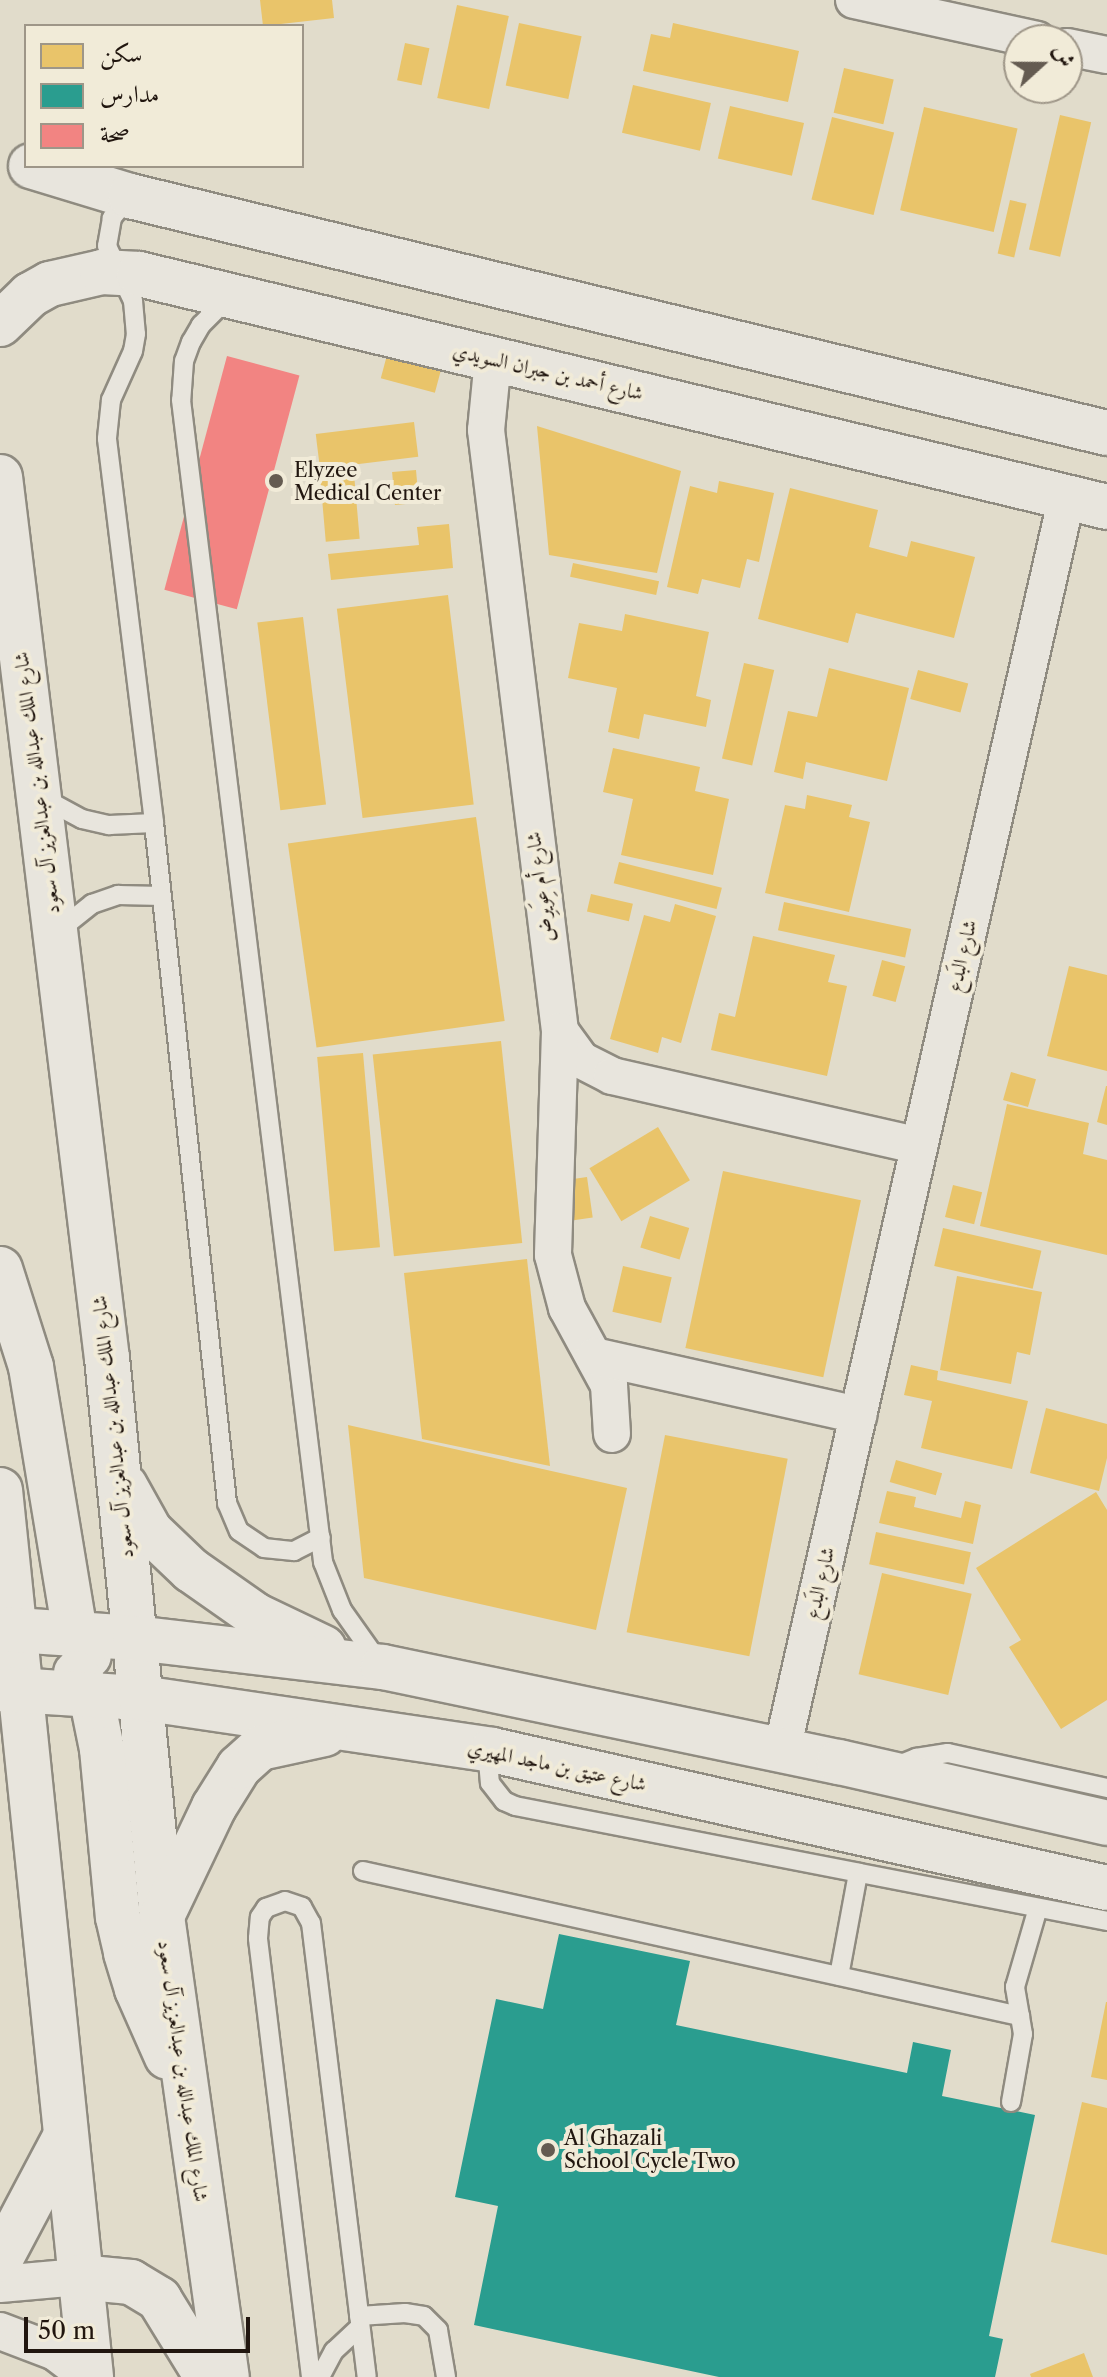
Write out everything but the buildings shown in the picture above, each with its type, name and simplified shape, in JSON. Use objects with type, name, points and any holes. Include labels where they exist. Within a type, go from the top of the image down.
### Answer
[{"type":"main road","points":[[0,148],[24,162]]},
{"type":"main road","points":[[39,168],[130,196],[1107,433]]},
{"type":"main road","name":"شارع أحمد بن جبران السويدي","points":[[0,324],[30,295],[50,284],[85,274],[119,272],[231,296],[1087,502]]},
{"type":"main road","name":"شارع الملك عبدالله بن عبدالعزيز آل سعود","points":[[0,477],[117,1460],[162,1916],[227,2377]]},
{"type":"main road","points":[[0,1269],[31,1367],[75,1634],[102,1671],[141,1698]]},
{"type":"main road","points":[[117,1460],[135,1507],[150,1531],[191,1570],[255,1615],[290,1633],[383,1667]]},
{"type":"main road","points":[[0,1490],[10,1690],[37,1865],[89,2377]]},
{"type":"main road","points":[[7,1629],[135,1638],[383,1667],[782,1750],[1107,1823]]},
{"type":"main road","points":[[7,1629],[59,1656],[78,1674],[91,1695],[102,1749],[118,1917],[126,1953],[150,2023],[184,2087]]},
{"type":"main road","name":"شارع عتيق بن ماجد المهيري","points":[[10,1690],[141,1698],[492,1750],[1107,1888]]},
{"type":"main road","points":[[162,1916],[228,1782],[248,1756],[260,1748],[290,1739],[362,1729]]},
{"type":"main road","points":[[0,1794],[37,1865]]},
{"type":"main road","points":[[0,2260],[34,2202],[65,2137]]},
{"type":"main road","points":[[79,2277],[131,2282],[159,2299],[207,2377]]},
{"type":"street","points":[[854,0],[1003,33]]},
{"type":"street","points":[[1083,50],[1107,55]]},
{"type":"street","name":"شارع أم عِوَيرِض","points":[[493,359],[486,430],[560,1031],[553,1255],[567,1308],[594,1356],[613,1401],[612,1434]]},
{"type":"street","name":"شارع البَدع","points":[[782,1750],[919,1146],[1087,502]]},
{"type":"street","points":[[560,1031],[581,1060],[612,1076],[919,1146]]},
{"type":"street","points":[[594,1356],[858,1415]]},
{"type":"street","points":[[0,2284],[79,2277]]},
{"type":"street","points":[[0,2331],[55,2352],[89,2377]]},
{"type":"lane","points":[[130,196],[112,218],[108,232],[111,260],[133,301],[136,334],[133,351],[111,400],[107,439],[154,823],[227,1503],[239,1531],[264,1548],[294,1551],[321,1537]]},
{"type":"lane","points":[[231,296],[208,317],[191,342],[184,361],[181,400],[321,1537],[329,1586],[342,1610],[383,1667]]},
{"type":"lane","points":[[39,796],[82,819],[109,825],[154,823]]},
{"type":"lane","points":[[55,934],[92,904],[118,895],[162,896]]},
{"type":"lane","points":[[492,1750],[488,1761],[490,1783],[504,1801],[515,1806],[1107,1921]]},
{"type":"lane","points":[[884,1773],[916,1758],[948,1753],[1107,1788]]},
{"type":"lane","points":[[363,1871],[1020,2016]]},
{"type":"lane","points":[[839,1976],[858,1873]]},
{"type":"lane","points":[[311,2377],[258,1938],[260,1917],[266,1908],[285,1901],[302,1907],[311,1923],[367,2377]]},
{"type":"lane","points":[[1011,2102],[1023,2034],[1015,1987],[1038,1908]]},
{"type":"lane","points":[[320,2377],[334,2351],[359,2322],[405,2313],[424,2316],[438,2330],[446,2377]]},
{"type":"place","name":"Elyzee Medical Center","points":[[276,481]]},
{"type":"place","name":"Al Ghazali School Cycle Two","points":[[548,2150]]}]
